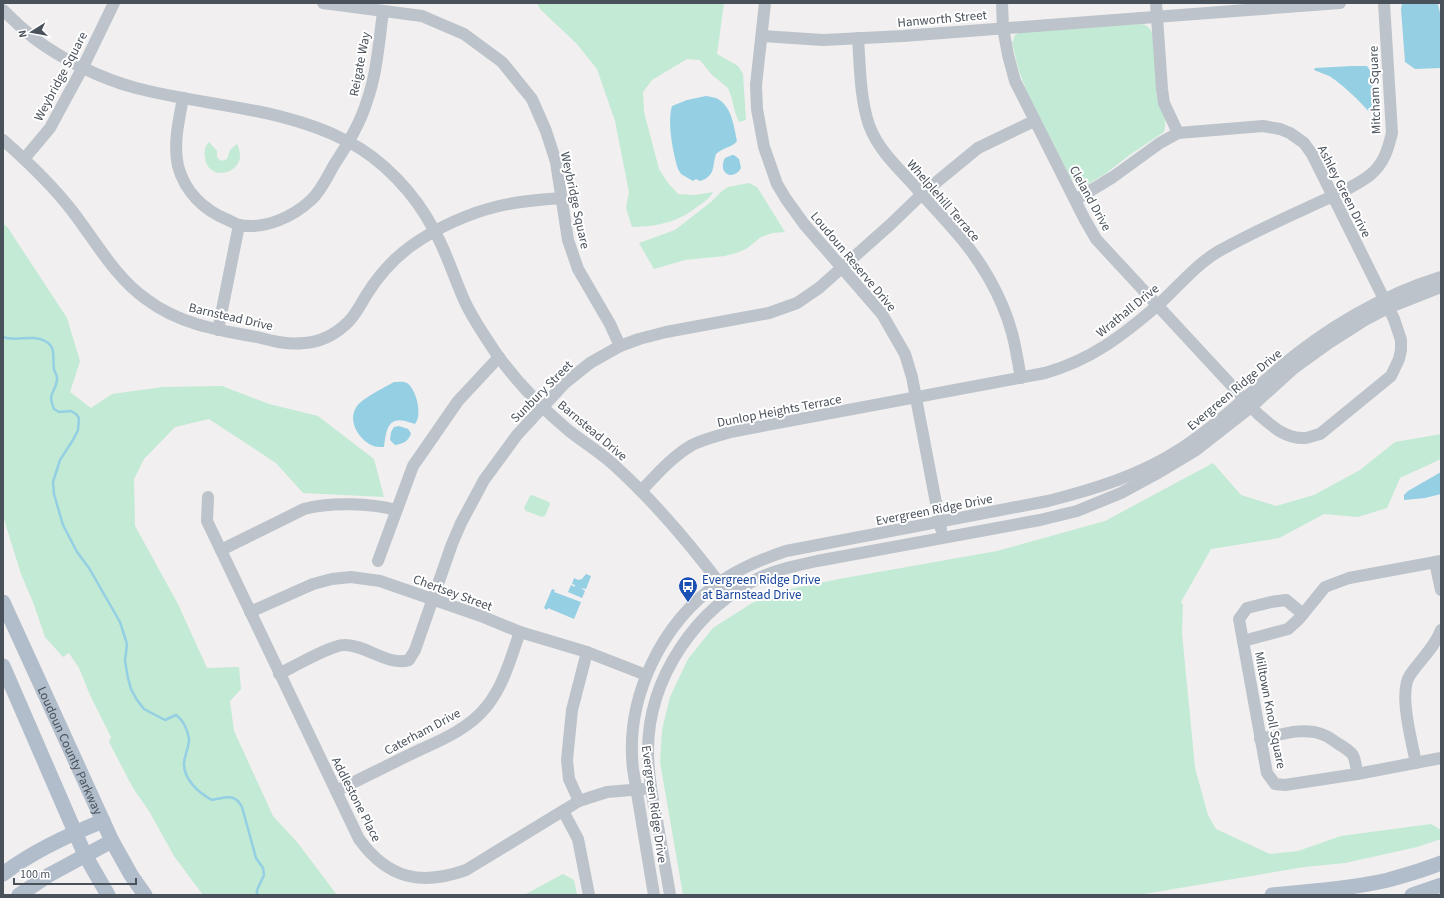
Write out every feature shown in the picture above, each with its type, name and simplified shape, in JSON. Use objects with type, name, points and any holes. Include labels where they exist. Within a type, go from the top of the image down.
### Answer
[{"type":"main road","name":"Loudoun County Parkway","points":[[3,602],[112,841],[130,874],[145,895]]},
{"type":"main road","name":"Loudoun County Parkway","points":[[3,666],[85,855],[108,895]]},
{"type":"main road","points":[[3,874],[53,843],[75,832],[103,821]]},
{"type":"main road","points":[[19,895],[49,875],[112,841]]},
{"type":"main road","points":[[1272,895],[1358,886],[1408,875],[1441,863]]},
{"type":"main road","points":[[1412,895],[1441,885]]},
{"type":"street","name":"Weybridge Square","points":[[24,159],[50,128],[83,67],[114,3]]},
{"type":"street","name":"Weybridge Square","points":[[323,3],[422,16],[464,34],[502,62],[532,99],[546,131],[556,162],[568,240],[578,269],[610,324],[620,346]]},
{"type":"street","name":"Loudoun Reserve Drive","points":[[765,3],[756,85],[757,109],[764,147],[777,184],[786,199],[804,224],[882,314],[905,354],[912,377],[943,538]]},
{"type":"street","name":"Cleland Drive","points":[[1002,3],[1003,28],[1015,81],[1084,218],[1096,238],[1248,403]]},
{"type":"street","points":[[1156,3],[1164,103],[1178,133]]},
{"type":"street","name":"Hanworth Street","points":[[762,36],[823,40],[1340,3]]},
{"type":"street","name":"Mitcham Square","points":[[1334,196],[1373,173],[1381,163],[1388,149],[1392,133],[1384,3]]},
{"type":"street","name":"Barnstead Drive","points":[[3,10],[36,39],[56,53],[106,78],[135,88],[291,119],[320,128],[349,141],[381,164],[396,178],[424,212],[435,232],[466,303],[480,329],[499,357],[520,383],[542,406],[569,430],[611,462],[642,490],[680,533],[729,597]]},
{"type":"street","name":"Reigate Way","points":[[239,224],[270,223],[281,220],[300,210],[312,200],[320,189],[349,141],[367,101],[373,78],[383,12]]},
{"type":"street","name":"Whelplehill Terrace","points":[[858,38],[865,110],[876,140],[890,159],[970,249],[989,280],[1001,303],[1012,333],[1021,378]]},
{"type":"street","points":[[183,98],[176,138],[176,152],[183,181],[200,203],[214,214],[239,224],[218,330]]},
{"type":"street","name":"Sunbury Street","points":[[279,674],[338,645],[353,646],[399,662],[409,660],[415,650],[434,599],[452,544],[461,523],[484,480],[517,435],[542,406],[565,383],[590,363],[620,346],[640,339],[666,332],[769,313],[797,303],[819,288],[922,194],[978,148],[1034,121]]},
{"type":"street","name":"Ashley Green Drive","points":[[1075,200],[1113,176],[1160,143],[1178,133],[1263,126],[1280,129],[1290,133],[1304,143],[1312,154],[1334,196],[1394,319],[1401,340],[1399,359],[1390,376],[1320,434],[1306,439],[1290,437],[1278,431],[1248,403]]},
{"type":"street","name":"Barnstead Drive","points":[[3,140],[24,159],[72,211],[119,274],[132,287],[145,298],[170,314],[197,325],[218,330],[288,344],[304,344],[325,338],[347,324],[361,307],[377,280],[398,255],[435,232]]},
{"type":"street","name":"Wrathall Drive","points":[[916,398],[1060,369],[1093,354],[1111,343],[1158,305],[1202,263],[1218,252],[1277,222],[1334,196]]},
{"type":"street","points":[[435,232],[459,220],[493,207],[513,203],[561,198]]},
{"type":"street","name":"Evergreen Ridge Drive","points":[[654,895],[631,751],[633,726],[646,675],[661,646],[695,603],[719,583],[749,565],[786,551],[1048,501],[1108,484],[1147,468],[1177,452],[1201,436],[1281,379],[1310,356],[1365,320],[1386,304],[1441,277]]},
{"type":"street","name":"Evergreen Ridge Drive","points":[[1386,304],[1441,286]]},
{"type":"street","points":[[378,561],[415,462],[458,401],[499,357]]},
{"type":"street","name":"Dunlop Heights Terrace","points":[[642,490],[681,452],[693,445],[714,437],[730,432],[916,398]]},
{"type":"street","name":"Evergreen Ridge Drive","points":[[670,895],[648,768],[649,733],[655,704],[670,664],[685,640],[703,619],[729,597],[760,578],[789,567],[1040,520],[1078,510],[1096,503],[1139,484],[1175,464],[1196,450],[1248,403]]},
{"type":"street","name":"Addlestone Place","points":[[208,497],[207,521],[279,674],[354,830],[369,853],[382,864],[395,872],[409,876],[439,878],[466,870],[579,800],[607,792],[651,789]]},
{"type":"street","points":[[221,550],[304,508],[314,506],[367,505],[386,507],[396,510]]},
{"type":"street","points":[[1243,641],[1288,629],[1303,614],[1325,587],[1349,578],[1438,561],[1441,590]]},
{"type":"street","name":"Chertsey Street","points":[[250,612],[313,584],[332,579],[350,577],[380,581],[434,599],[520,632],[587,652],[646,675]]},
{"type":"street","name":"Milltown Knoll Square","points":[[1303,614],[1286,600],[1247,608],[1239,619],[1267,773],[1275,784],[1285,785],[1357,774],[1416,764],[1441,758]]},
{"type":"street","points":[[1416,764],[1405,701],[1405,687],[1409,677],[1438,639],[1441,630]]},
{"type":"street","name":"Caterham Drive","points":[[336,791],[456,732],[476,718],[487,707],[497,692],[506,674],[520,632]]},
{"type":"street","points":[[579,800],[569,779],[567,760],[572,710],[587,652]]},
{"type":"street","points":[[1260,739],[1298,731],[1312,731],[1324,735],[1350,751],[1355,759],[1357,774]]},
{"type":"street","points":[[563,811],[578,839],[589,895]]},
{"type":"green space","points":[[537,3],[724,3],[717,54],[738,66],[743,74],[746,120],[739,122],[728,88],[711,74],[700,60],[687,59],[652,80],[643,92],[644,112],[659,169],[668,183],[678,194],[695,195],[713,192],[710,197],[682,217],[666,223],[632,227],[626,208],[629,192],[615,121],[597,69],[577,44],[540,9]]},
{"type":"green space","points":[[1142,24],[1149,28],[1153,37],[1157,97],[1165,120],[1164,132],[1131,154],[1105,174],[1088,184],[1079,185],[1070,177],[1027,92],[1019,71],[1012,43],[1015,35],[1022,31]]},
{"type":"green space","points":[[209,142],[217,151],[217,157],[221,161],[227,159],[230,150],[237,144],[240,154],[239,162],[234,168],[227,172],[220,173],[213,171],[208,166],[205,153]]},
{"type":"green space","points":[[749,183],[757,187],[785,232],[772,233],[761,237],[746,249],[736,253],[725,256],[685,260],[654,269],[639,243],[675,230],[728,187]]},
{"type":"green space","points":[[3,223],[8,228],[67,318],[80,361],[70,392],[91,408],[112,394],[163,387],[222,386],[269,404],[318,416],[374,459],[384,497],[303,493],[276,463],[209,419],[175,427],[144,459],[134,479],[135,526],[178,604],[207,668],[239,667],[241,689],[230,701],[234,731],[273,816],[297,842],[337,895],[203,895],[174,856],[149,811],[133,788],[109,742],[111,737],[90,695],[79,668],[69,653],[63,657],[45,637],[33,602],[21,574],[3,516]]},
{"type":"green space","points":[[1441,434],[1441,459],[1400,478],[1387,508],[1358,517],[1324,514],[1279,538],[1211,549],[1181,602],[1183,605],[1182,633],[1195,768],[1208,815],[1216,829],[1270,854],[1298,851],[1341,836],[1431,824],[1441,830],[1441,839],[1417,847],[1345,863],[1304,867],[1138,895],[683,895],[660,762],[662,730],[670,697],[688,659],[713,628],[752,603],[785,590],[997,551],[1105,521],[1213,463],[1241,495],[1276,506],[1314,495],[1360,470],[1395,442]]},
{"type":"green space","points":[[532,495],[549,502],[550,504],[545,516],[542,517],[526,511],[524,508]]},
{"type":"green space","points":[[563,874],[574,880],[577,895],[524,895]]},
{"type":"water","points":[[1437,3],[1439,8],[1442,35],[1440,68],[1415,69],[1405,62],[1401,9],[1402,4]]},
{"type":"water","points":[[1367,66],[1372,76],[1373,95],[1370,113],[1339,83],[1329,76],[1314,70],[1315,68]]},
{"type":"water","points":[[706,96],[717,98],[726,107],[732,118],[737,141],[733,145],[716,154],[709,176],[700,181],[696,179],[693,181],[681,174],[674,155],[670,120],[672,106],[687,100]]},
{"type":"water","points":[[732,155],[739,159],[741,168],[738,172],[730,175],[724,171],[723,163],[725,158]]},
{"type":"water","points":[[394,382],[407,383],[410,386],[416,396],[418,409],[417,420],[415,424],[399,420],[394,421],[388,428],[384,447],[373,446],[362,438],[355,428],[353,417],[354,411],[364,400]]},
{"type":"water","points":[[399,426],[408,429],[411,433],[405,442],[395,445],[390,440],[391,432],[394,427]]},
{"type":"water","points":[[1441,472],[1441,494],[1425,498],[1404,500],[1404,495],[1408,491]]},
{"type":"water","points":[[586,574],[591,576],[586,589],[581,588],[585,591],[582,598],[568,592],[571,585],[575,587],[575,585],[572,584],[574,578],[578,580],[582,579]]},
{"type":"water","points":[[552,589],[555,590],[554,592],[581,602],[574,619],[548,608],[547,610],[544,608]]},
{"type":"waterway","points":[[3,337],[13,339],[40,339],[49,343],[53,350],[54,369],[57,376],[56,385],[51,396],[54,409],[59,412],[71,411],[79,418],[78,430],[60,460],[53,482],[54,494],[63,525],[77,552],[89,568],[120,622],[127,644],[125,661],[128,678],[131,689],[137,700],[144,709],[165,720],[176,715],[183,722],[189,739],[184,761],[185,770],[189,781],[197,790],[212,800],[225,797],[236,799],[242,807],[256,858],[263,868],[264,875],[257,890],[257,895]]},
{"type":"place","name":"Evergreen Ridge Drive at Barnstead Drive","points":[[688,603]]}]
